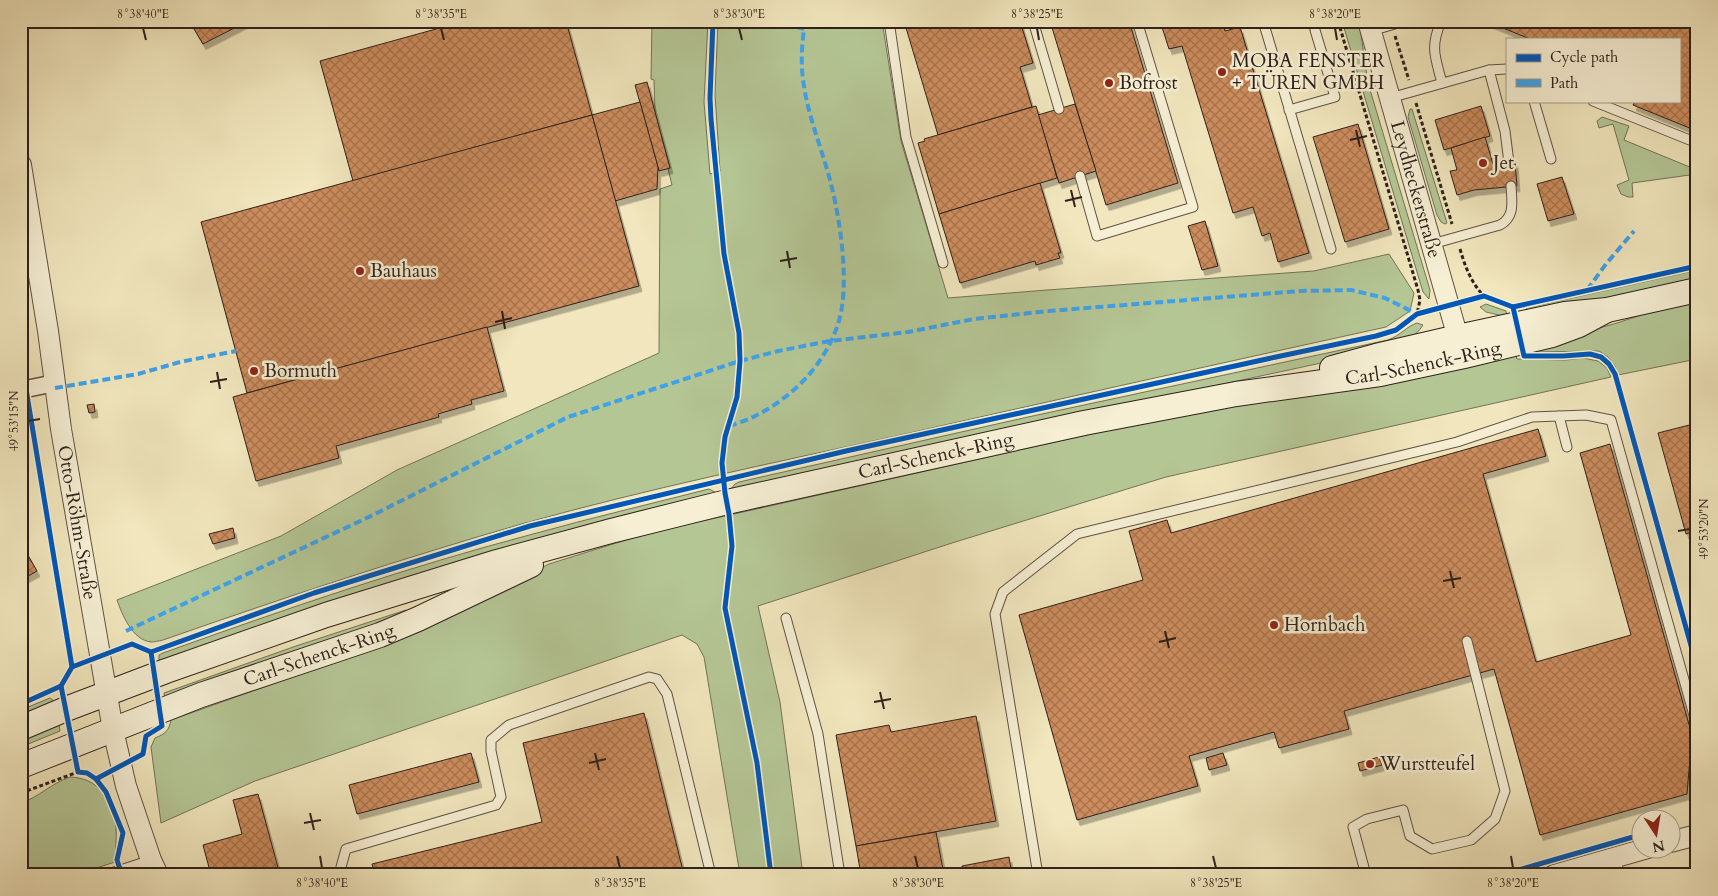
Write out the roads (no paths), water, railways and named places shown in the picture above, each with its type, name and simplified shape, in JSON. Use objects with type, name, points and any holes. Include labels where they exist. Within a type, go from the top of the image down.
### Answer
[{"type":"main road","name":"Carl-Schenck-Ring","points":[[21,728],[106,694],[326,615],[497,562],[610,531],[727,502],[1084,423],[1264,389],[1368,358],[1552,335],[1579,325],[1607,310],[1697,290]]},
{"type":"main road","name":"Carl-Schenck-Ring","points":[[21,766],[201,695],[380,635],[418,619],[509,575],[610,531]]},
{"type":"street","name":"Leydheckerstraße","points":[[1369,26],[1461,347]]},
{"type":"street","name":"Otto-Röhm-Straße","points":[[21,165],[76,521],[106,694],[126,786],[154,867]]},
{"type":"street","points":[[21,390],[54,383]]},
{"type":"street","points":[[1680,839],[1697,835]]},
{"type":"street","points":[[1554,875],[1618,866],[1631,858]]},
{"type":"lane","points":[[889,21],[907,143],[943,263]]},
{"type":"lane","points":[[1033,21],[1059,109]]},
{"type":"lane","points":[[1080,176],[1098,236],[1193,206],[1137,21]]},
{"type":"lane","points":[[1263,21],[1331,249]]},
{"type":"lane","points":[[1369,26],[1392,25],[1405,21]]},
{"type":"lane","points":[[1441,21],[1433,46],[1442,83]]},
{"type":"lane","points":[[1290,110],[1335,97],[1315,30]]},
{"type":"lane","points":[[1390,98],[1489,70],[1506,68]]},
{"type":"lane","points":[[1489,70],[1505,131],[1509,163]]},
{"type":"lane","points":[[1534,102],[1551,160]]},
{"type":"lane","points":[[1595,102],[1697,143]]},
{"type":"lane","points":[[1432,244],[1506,222],[1512,212],[1511,186]]},
{"type":"lane","points":[[1038,875],[995,614],[1003,592],[1077,534],[1457,442],[1532,417],[1586,415],[1611,420],[1697,726]]},
{"type":"lane","points":[[1560,416],[1567,447]]},
{"type":"lane","points":[[786,618],[818,734],[840,875]]},
{"type":"lane","points":[[1366,875],[1353,827],[1367,819],[1403,810],[1410,836],[1432,849],[1472,840],[1495,819],[1505,791],[1467,641]]},
{"type":"lane","points":[[343,875],[340,867],[346,849],[496,805],[502,797],[491,751],[491,740],[509,725],[649,677],[656,679],[667,694],[711,875]]},
{"type":"lane","points":[[105,875],[154,867]]},
{"type":"place","name":"MOBA FENSTER + TÜREN GMBH","points":[[1222,72]]},
{"type":"place","name":"Bofrost","points":[[1109,83]]},
{"type":"place","name":"Jet","points":[[1483,163]]},
{"type":"place","name":"Bauhaus","points":[[360,271]]},
{"type":"place","name":"Bormuth","points":[[254,371]]},
{"type":"place","name":"Hornbach","points":[[1274,625]]},
{"type":"place","name":"Wurstteufel","points":[[1370,764]]}]
